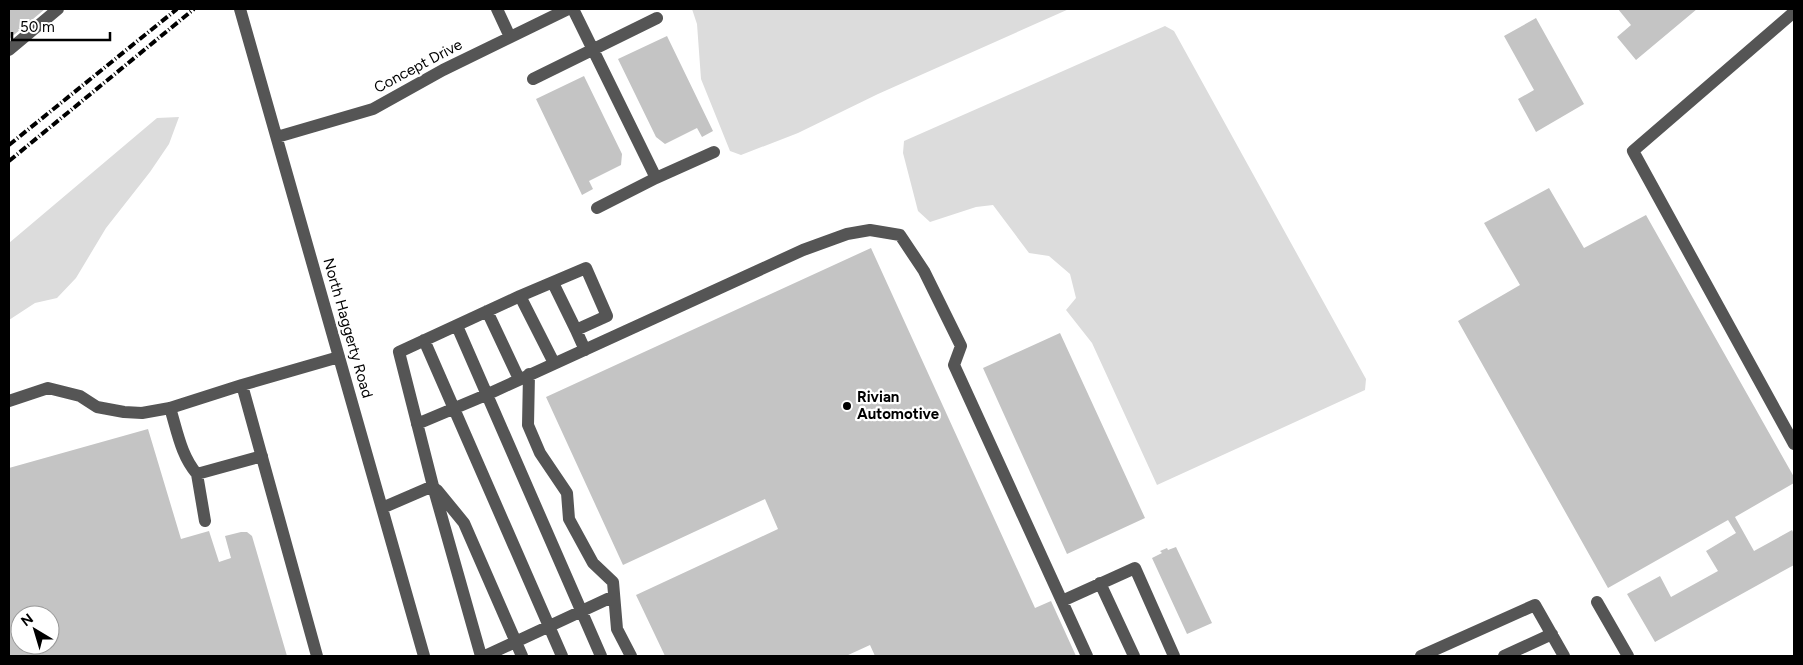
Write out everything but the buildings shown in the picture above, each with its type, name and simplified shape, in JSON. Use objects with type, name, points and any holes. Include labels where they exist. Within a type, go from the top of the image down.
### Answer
[{"type":"street","points":[[9,50],[58,9]]},
{"type":"street","name":"North Haggerty Road","points":[[240,9],[424,656]]},
{"type":"street","points":[[498,9],[510,37]]},
{"type":"street","name":"Concept Drive","points":[[277,137],[373,109],[443,70],[568,9]]},
{"type":"street","points":[[574,9],[656,178]]},
{"type":"street","points":[[1794,12],[1633,151],[1794,444]]},
{"type":"street","points":[[533,79],[657,18]]},
{"type":"street","points":[[597,208],[656,178],[714,152]]},
{"type":"street","points":[[417,424],[453,410],[803,250],[847,234],[870,230],[900,236],[924,271],[961,346],[954,366],[1088,656]]},
{"type":"street","points":[[480,656],[433,486],[399,352],[520,296],[586,268],[607,316],[576,330]]},
{"type":"street","points":[[553,283],[585,350]]},
{"type":"street","points":[[520,296],[554,363]]},
{"type":"street","points":[[487,311],[524,377],[528,424],[540,453],[567,493],[569,519],[593,563],[613,582],[617,628],[631,656]]},
{"type":"street","points":[[456,326],[601,656]]},
{"type":"street","points":[[424,340],[562,656]]},
{"type":"street","points":[[9,401],[48,388],[80,396],[97,407],[142,413],[170,408],[242,385],[339,358]]},
{"type":"street","points":[[242,385],[317,656]]},
{"type":"street","points":[[170,408],[183,450],[190,467],[197,474],[205,521]]},
{"type":"street","points":[[197,474],[262,456]]},
{"type":"street","points":[[382,508],[433,486]]},
{"type":"street","points":[[433,486],[464,523],[522,656]]},
{"type":"street","points":[[1062,601],[1134,568],[1174,656]]},
{"type":"street","points":[[1100,584],[1134,656]]},
{"type":"street","points":[[485,656],[614,596]]},
{"type":"street","points":[[1598,602],[1628,656]]},
{"type":"street","points":[[1421,656],[1535,604],[1564,656]]},
{"type":"street","points":[[1504,656],[1552,634]]},
{"type":"shaded area","points":[[692,9],[1069,9],[878,94],[798,133],[741,155],[730,151],[701,79],[697,24]]},
{"type":"shaded area","points":[[1165,26],[1174,31],[1366,379],[1365,390],[1157,485],[1092,343],[1066,310],[1076,298],[1070,274],[1049,256],[1029,253],[993,205],[976,207],[930,222],[918,211],[903,153],[904,141]]},
{"type":"shaded area","points":[[179,117],[169,144],[150,172],[106,228],[76,278],[57,298],[35,303],[9,320],[9,243],[157,118]]},
{"type":"railway","points":[[9,145],[177,9]]},
{"type":"railway","points":[[9,161],[194,9]]},
{"type":"place","name":"Rivian Automotive","points":[[847,406]]}]
